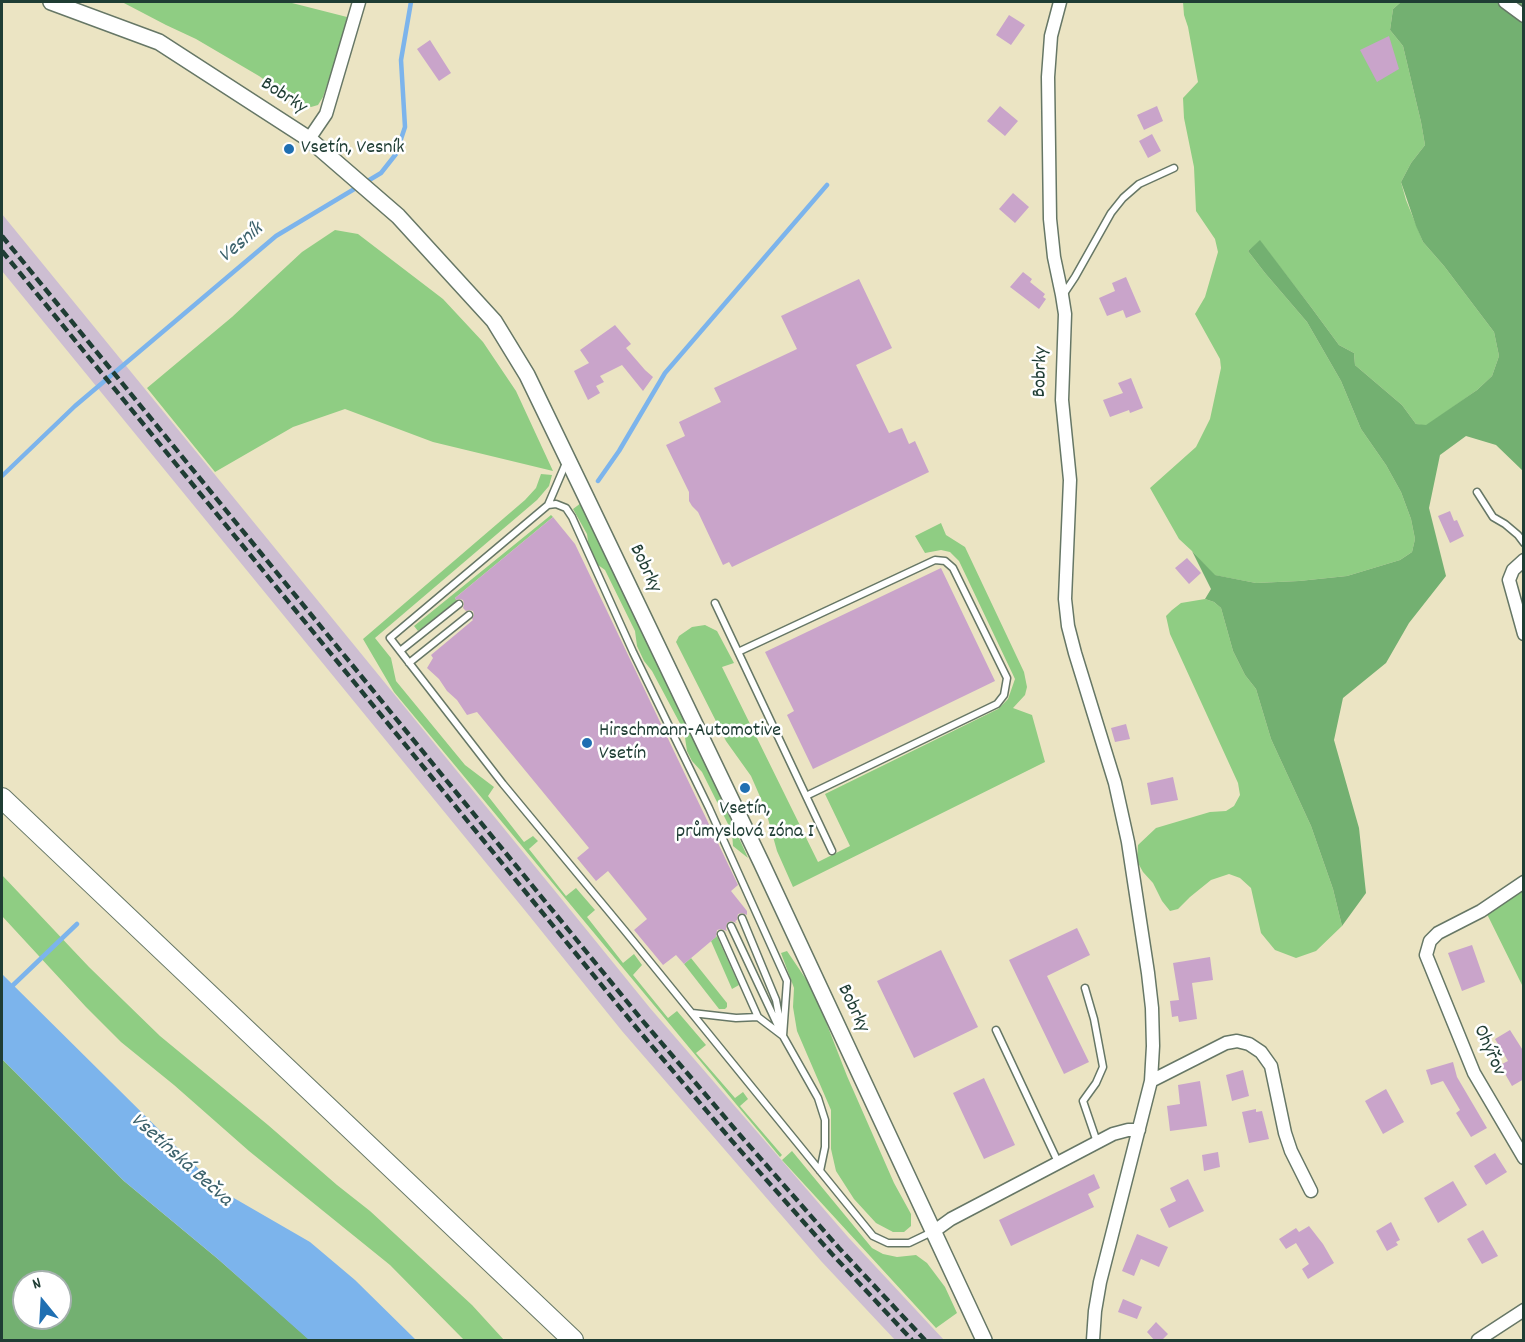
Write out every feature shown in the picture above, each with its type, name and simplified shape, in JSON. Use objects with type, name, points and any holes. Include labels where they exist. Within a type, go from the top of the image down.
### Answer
[{"type":"main road","points":[[2,798],[573,1341]]},
{"type":"street","name":"Bobrky","points":[[53,2],[159,42],[309,139],[398,216],[494,321],[527,375],[568,459],[756,851],[984,1341]]},
{"type":"street","points":[[309,139],[326,114],[359,2]]},
{"type":"street","name":"Bobrky","points":[[1060,2],[1051,36],[1048,77],[1050,219],[1054,257],[1065,314],[1062,400],[1070,480],[1065,599],[1075,654],[1115,783],[1128,842],[1148,973],[1153,1046],[1151,1081],[1100,1282],[1093,1341]]},
{"type":"street","points":[[1505,2],[1524,16]]},
{"type":"street","points":[[1524,560],[1513,570],[1509,580],[1524,634]]},
{"type":"street","name":"Ohýřov","points":[[1524,882],[1481,911],[1438,933],[1430,941],[1426,955],[1474,1073],[1524,1158]]},
{"type":"street","points":[[1151,1081],[1226,1043],[1237,1041],[1249,1044],[1261,1052],[1270,1066],[1291,1151],[1311,1191]]},
{"type":"street","points":[[933,1232],[951,1218],[1113,1134],[1139,1130]]},
{"type":"street","points":[[1478,1341],[1524,1310]]},
{"type":"lane","points":[[1062,295],[1075,277],[1111,213],[1123,198],[1139,184],[1174,168]]},
{"type":"lane","points":[[568,459],[548,505],[390,638],[503,784],[873,1236],[888,1243],[909,1243],[933,1232]]},
{"type":"lane","points":[[1477,492],[1493,517],[1518,535],[1524,543]]},
{"type":"lane","points":[[548,505],[556,504],[566,508],[572,517],[633,652],[709,808],[787,981],[783,1036]]},
{"type":"lane","points":[[738,652],[935,560],[945,561],[953,568],[1007,678],[1004,695],[997,704],[806,796]]},
{"type":"lane","points":[[715,603],[832,850]]},
{"type":"lane","points":[[400,651],[459,604]]},
{"type":"lane","points":[[409,663],[468,615]]},
{"type":"lane","points":[[742,918],[776,1000],[783,1036]]},
{"type":"lane","points":[[731,926],[783,1036],[818,1098],[825,1120],[825,1147],[820,1171]]},
{"type":"lane","points":[[721,934],[758,1017],[783,1036]]},
{"type":"lane","points":[[1085,987],[1103,1067],[1096,1083],[1083,1101],[1097,1142]]},
{"type":"lane","points":[[691,1013],[736,1018],[758,1017]]},
{"type":"lane","points":[[996,1030],[1058,1162]]},
{"type":"shaded area","points":[[2,214],[650,1008],[848,1237],[944,1340],[895,1340],[821,1261],[622,1031],[2,271]]},
{"type":"green space","points":[[122,2],[292,2],[347,17],[323,97],[318,105],[311,107],[296,102],[259,76],[196,39]]},
{"type":"green space","points":[[1183,2],[1401,2],[1393,9],[1390,30],[1403,46],[1425,145],[1411,163],[1401,182],[1423,242],[1494,332],[1499,356],[1492,376],[1477,390],[1426,426],[1416,424],[1402,405],[1355,365],[1354,353],[1339,345],[1260,241],[1248,251],[1307,322],[1341,381],[1361,429],[1386,465],[1401,492],[1411,519],[1415,539],[1412,552],[1400,560],[1347,576],[1299,581],[1256,583],[1214,575],[1179,539],[1150,488],[1196,447],[1210,419],[1221,368],[1220,359],[1195,314],[1205,297],[1218,252],[1215,239],[1196,211],[1194,167],[1184,118],[1183,98],[1198,82]]},
{"type":"green space","points":[[1401,2],[1524,3],[1523,471],[1496,445],[1466,436],[1440,455],[1429,508],[1446,576],[1409,623],[1386,663],[1343,698],[1334,740],[1359,828],[1366,893],[1342,926],[1333,889],[1311,826],[1271,739],[1256,689],[1245,675],[1233,651],[1221,608],[1205,599],[1211,589],[1192,551],[1215,575],[1256,583],[1299,581],[1347,576],[1400,560],[1412,552],[1415,539],[1411,519],[1401,492],[1386,465],[1361,429],[1341,381],[1307,322],[1248,251],[1260,240],[1339,345],[1354,353],[1355,365],[1402,405],[1416,424],[1426,425],[1477,390],[1492,376],[1499,356],[1494,332],[1423,242],[1401,182],[1411,163],[1425,145],[1403,46],[1390,30],[1393,9]]},
{"type":"green space","points":[[335,230],[358,234],[443,299],[483,342],[516,391],[553,471],[433,442],[345,409],[293,427],[215,472],[147,388],[232,317],[302,252]]},
{"type":"green space","points":[[541,474],[552,475],[549,486],[537,500],[375,638],[391,658],[396,681],[465,765],[494,787],[488,796],[524,842],[533,836],[538,841],[529,849],[566,896],[576,888],[595,910],[587,917],[623,963],[634,954],[642,965],[633,975],[668,1018],[677,1011],[706,1045],[696,1053],[735,1098],[743,1092],[748,1099],[740,1106],[782,1155],[780,1157],[394,692],[363,639],[525,500],[536,488]]},
{"type":"green space","points":[[581,503],[748,858],[733,846],[732,832],[702,772],[687,751],[684,731],[652,671],[644,661],[637,646],[635,631],[605,570],[598,565],[589,548],[587,534],[573,509]]},
{"type":"green space","points":[[551,515],[553,517],[455,598],[457,601],[418,631],[414,626]]},
{"type":"green space","points":[[941,523],[946,535],[965,547],[1024,672],[1027,687],[1025,695],[1013,708],[1032,715],[1045,762],[793,887],[777,851],[765,808],[751,776],[726,741],[676,642],[679,636],[692,627],[705,625],[717,631],[734,663],[722,667],[818,862],[850,846],[825,794],[998,709],[1008,699],[1015,679],[959,561],[950,552],[941,550],[925,553],[915,536]]},
{"type":"green space","points":[[1205,599],[1221,608],[1233,651],[1245,675],[1256,689],[1271,739],[1311,826],[1333,889],[1342,926],[1316,951],[1296,958],[1275,950],[1261,933],[1251,888],[1240,878],[1229,874],[1211,880],[1178,909],[1170,911],[1137,861],[1138,845],[1156,828],[1210,812],[1226,811],[1234,806],[1240,795],[1238,783],[1170,634],[1166,616],[1181,603]]},
{"type":"green space","points":[[2,875],[89,967],[160,1036],[370,1211],[472,1305],[504,1340],[464,1340],[390,1265],[249,1151],[121,1042],[2,916]]},
{"type":"green space","points":[[1521,890],[1523,893],[1523,987],[1485,910]]},
{"type":"green space","points":[[717,936],[739,985],[732,989],[711,941]]},
{"type":"green space","points":[[787,951],[814,991],[847,1076],[894,1183],[911,1214],[911,1226],[904,1232],[893,1232],[876,1223],[854,1199],[836,1171],[831,1149],[831,1110],[797,1031],[793,1007],[794,988],[781,953]]},
{"type":"green space","points":[[691,958],[727,1003],[725,1009],[719,1009],[684,964]]},
{"type":"green space","points":[[2,1059],[124,1181],[310,1340],[2,1340]]},
{"type":"green space","points":[[792,1151],[872,1248],[883,1254],[897,1257],[916,1255],[927,1263],[945,1287],[957,1313],[936,1328],[782,1160]]},
{"type":"water","name":"Vsetínská Bečva","points":[[2,974],[220,1190],[310,1242],[355,1280],[416,1340],[309,1340],[218,1259],[124,1181],[2,1059]]},
{"type":"building","points":[[1009,15],[1025,25],[1011,45],[996,35]]},
{"type":"building","points":[[1389,36],[1399,69],[1377,82],[1360,50]]},
{"type":"building","points":[[430,40],[451,73],[439,81],[417,49]]},
{"type":"building","points":[[1000,106],[1018,121],[1005,136],[987,121]]},
{"type":"building","points":[[1157,106],[1163,121],[1144,130],[1137,115]]},
{"type":"building","points":[[1152,134],[1161,151],[1148,158],[1139,141]]},
{"type":"building","points":[[1013,193],[1029,207],[1015,223],[999,209]]},
{"type":"building","points":[[1023,272],[1032,279],[1030,282],[1045,294],[1043,297],[1046,299],[1039,309],[1010,287]]},
{"type":"building","points":[[1126,277],[1141,312],[1126,318],[1123,310],[1107,316],[1099,298],[1115,291],[1112,283]]},
{"type":"building","points":[[859,279],[892,348],[856,365],[889,433],[902,428],[909,444],[915,441],[929,472],[732,567],[729,562],[723,565],[698,512],[689,501],[689,492],[666,445],[685,436],[679,422],[721,402],[714,388],[797,349],[781,316]]},
{"type":"building","points":[[615,325],[631,344],[626,348],[653,377],[643,391],[622,365],[600,376],[604,382],[596,386],[600,393],[588,400],[574,371],[589,363],[580,350]]},
{"type":"building","points":[[1131,378],[1143,408],[1110,417],[1103,400],[1123,393],[1118,383]]},
{"type":"building","points":[[1450,511],[1464,536],[1450,543],[1438,516]]},
{"type":"building","name":"Hirschmann-Automotive Vsetín","points":[[553,517],[575,544],[738,885],[731,891],[747,911],[747,915],[738,914],[735,921],[737,923],[731,921],[727,923],[727,931],[717,930],[716,937],[684,964],[676,955],[663,965],[634,930],[647,919],[608,871],[596,881],[577,858],[589,848],[477,712],[467,715],[457,700],[427,668],[433,658],[431,655],[473,620],[473,611],[466,611],[463,608],[463,600],[455,598]]},
{"type":"building","points":[[1187,558],[1201,573],[1189,584],[1175,568]]},
{"type":"building","points":[[941,568],[995,681],[813,769],[787,715],[794,711],[765,652]]},
{"type":"building","points":[[1126,724],[1130,739],[1115,742],[1111,728]]},
{"type":"building","points":[[1173,777],[1178,800],[1151,805],[1147,783]]},
{"type":"building","points":[[1077,928],[1090,955],[1047,976],[1089,1062],[1064,1074],[1009,960]]},
{"type":"building","points":[[1472,945],[1485,982],[1462,991],[1448,953]]},
{"type":"building","points":[[941,950],[978,1027],[914,1058],[877,981]]},
{"type":"building","points":[[1210,957],[1213,980],[1192,983],[1197,1019],[1179,1022],[1178,1016],[1172,1017],[1170,1001],[1179,1000],[1173,963]]},
{"type":"building","points":[[1510,1030],[1524,1052],[1524,1079],[1512,1086],[1500,1065],[1508,1061],[1495,1039]]},
{"type":"building","points":[[1453,1062],[1457,1077],[1487,1128],[1471,1137],[1456,1113],[1460,1110],[1443,1081],[1431,1085],[1426,1070]]},
{"type":"building","points":[[1243,1070],[1249,1096],[1232,1101],[1226,1075]]},
{"type":"building","points":[[984,1078],[1015,1145],[984,1159],[953,1093]]},
{"type":"building","points":[[1200,1081],[1207,1126],[1170,1131],[1167,1106],[1180,1104],[1178,1085]]},
{"type":"building","points":[[1386,1089],[1404,1122],[1383,1134],[1365,1101]]},
{"type":"building","points":[[1256,1109],[1256,1112],[1262,1111],[1269,1139],[1249,1143],[1242,1112]]},
{"type":"building","points":[[1218,1152],[1220,1167],[1204,1171],[1202,1155]]},
{"type":"building","points":[[1495,1153],[1507,1172],[1486,1185],[1474,1166]]},
{"type":"building","points":[[1094,1174],[1100,1188],[1088,1194],[1094,1207],[1011,1246],[999,1220]]},
{"type":"building","points":[[1188,1179],[1204,1211],[1169,1228],[1160,1209],[1176,1201],[1170,1188]]},
{"type":"building","points":[[1453,1181],[1467,1205],[1438,1223],[1424,1198]]},
{"type":"building","points":[[1391,1222],[1400,1240],[1396,1242],[1398,1245],[1387,1251],[1376,1231]]},
{"type":"building","points":[[1309,1226],[1334,1263],[1308,1279],[1302,1269],[1309,1264],[1296,1243],[1286,1249],[1279,1239],[1296,1228],[1299,1232]]},
{"type":"building","points":[[1483,1230],[1498,1256],[1482,1264],[1467,1239]]},
{"type":"building","points":[[1137,1234],[1168,1247],[1159,1267],[1141,1259],[1134,1276],[1122,1271]]},
{"type":"building","points":[[1123,1299],[1142,1307],[1137,1319],[1118,1312]]},
{"type":"building","points":[[1156,1322],[1168,1334],[1161,1341],[1155,1341],[1147,1332]]},
{"type":"waterway","name":"Vesník","points":[[2,476],[75,406],[276,236],[381,173],[396,154],[405,127],[401,60],[411,2]]},
{"type":"waterway","points":[[598,481],[619,451],[665,373],[827,185]]},
{"type":"waterway","points":[[9,989],[77,924]]},
{"type":"railway","points":[[2,236],[642,1020],[839,1248],[925,1340]]},
{"type":"railway","points":[[2,251],[635,1026],[732,1141],[912,1340]]},
{"type":"place","name":"Vsetín, Vesník","points":[[289,149]]},
{"type":"place","name":"Hirschmann-Automotive Vsetín","points":[[587,743]]},
{"type":"place","name":"Vsetín, průmyslová zóna I","points":[[745,788]]}]
